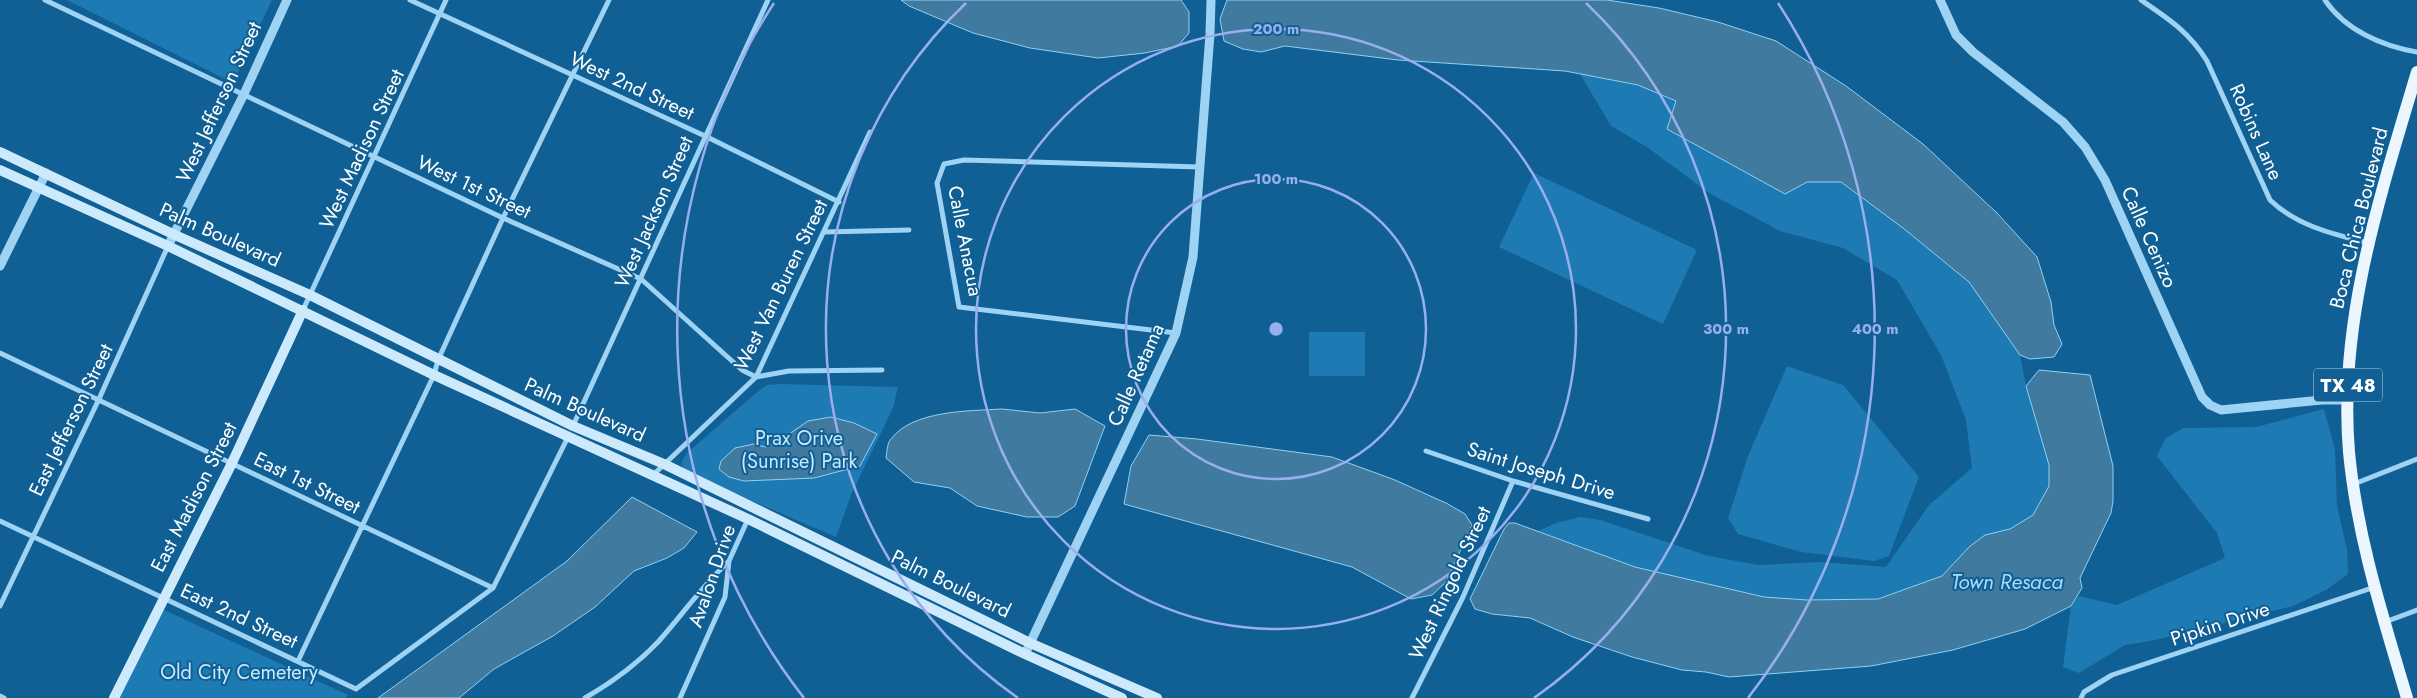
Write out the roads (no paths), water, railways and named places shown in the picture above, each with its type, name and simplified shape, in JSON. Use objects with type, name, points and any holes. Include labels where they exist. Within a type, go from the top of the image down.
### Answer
[{"type":"main road","name":"Boca Chica Boulevard","points":[[2407,698],[2374,588],[2364,547],[2349,451],[2348,400],[2354,316],[2368,243],[2417,72]]},
{"type":"main road","name":"Palm Boulevard","points":[[0,152],[175,235],[310,296],[573,426],[664,464],[1030,642],[1157,698]]},
{"type":"main road","name":"Palm Boulevard","points":[[0,170],[168,246],[434,374],[748,519],[1025,654],[1122,698]]},
{"type":"main road","name":"East Madison Street","points":[[114,698],[163,597],[232,463],[304,310]]},
{"type":"main road","points":[[367,341],[373,327]]},
{"type":"street","name":"West 1st Street","points":[[45,0],[503,218],[642,279],[742,370],[756,377]]},
{"type":"street","name":"West Jefferson Street","points":[[168,246],[244,94],[287,0]]},
{"type":"street","name":"West 2nd Street","points":[[410,0],[705,136],[838,202]]},
{"type":"street","name":"West Madison Street","points":[[304,310],[446,0]]},
{"type":"street","points":[[298,661],[434,374],[438,360],[503,218],[609,0]]},
{"type":"street","name":"West Jackson Street","points":[[493,588],[569,436],[768,0]]},
{"type":"street","name":"Calle Retama","points":[[1025,654],[1176,332],[1193,257],[1211,0]]},
{"type":"street","name":"Calle Cenizo","points":[[1940,0],[1956,35],[1973,52],[2063,122],[2085,147],[2105,180],[2202,397],[2210,405],[2221,410],[2322,400],[2348,400]]},
{"type":"street","name":"Robins Lane","points":[[2141,0],[2178,25],[2197,44],[2207,61],[2270,200],[2284,213],[2303,223],[2335,235],[2368,243]]},
{"type":"street","points":[[2325,0],[2353,29],[2383,42],[2417,52]]},
{"type":"street","name":"West Van Buren Street","points":[[653,476],[756,377],[870,132]]},
{"type":"street","name":"Calle Anacua","points":[[1176,332],[959,307],[937,183],[944,164],[964,160],[1199,168]]},
{"type":"street","points":[[0,266],[46,173]]},
{"type":"street","points":[[824,232],[908,230]]},
{"type":"street","name":"East Jefferson Street","points":[[0,606],[99,399],[168,246]]},
{"type":"street","name":"East 1st Street","points":[[0,352],[493,588]]},
{"type":"street","points":[[756,377],[789,371],[882,370]]},
{"type":"street","name":"Saint Joseph Drive","points":[[1426,450],[1513,481],[1648,519]]},
{"type":"street","points":[[2353,484],[2417,458]]},
{"type":"street","name":"West Ringold Street","points":[[1412,698],[1463,597],[1513,481]]},
{"type":"street","name":"Avalon Drive","points":[[680,698],[725,597],[728,561],[748,519]]},
{"type":"street","name":"East 2nd Street","points":[[0,521],[356,690],[493,588]]},
{"type":"street","points":[[585,698],[610,683],[656,644],[705,583],[728,561]]},
{"type":"street","name":"Pipkin Drive","points":[[2081,698],[2084,692],[2112,674],[2374,588]]},
{"type":"street","points":[[2384,623],[2417,610]]},
{"type":"street","points":[[0,696],[4,698]]},
{"type":"water","points":[[901,0],[1181,0],[1189,12],[1189,33],[1178,46],[1145,53],[1098,58],[1030,48],[973,33],[909,6]]},
{"type":"water","points":[[1227,0],[1607,0],[1659,8],[1718,22],[1776,41],[1846,86],[1923,144],[1997,213],[2037,257],[2051,302],[2054,325],[2062,344],[2054,357],[2030,359],[2020,355],[1969,282],[1903,228],[1841,182],[1807,182],[1785,194],[1667,129],[1676,101],[1638,85],[1565,71],[1398,60],[1285,46],[1261,52],[1243,49],[1224,41],[1220,19]]},
{"type":"water","name":"Town Resaca","points":[[2039,370],[2090,375],[2113,466],[2113,501],[2111,513],[2080,578],[2082,588],[2071,606],[2025,629],[1953,650],[1871,666],[1729,677],[1706,672],[1682,670],[1632,657],[1573,637],[1530,618],[1492,614],[1475,609],[1470,599],[1504,529],[1509,523],[1515,523],[1635,567],[1764,597],[1807,600],[1878,599],[1942,576],[1969,547],[1985,535],[2010,529],[2033,515],[2049,486],[2049,465],[2026,386]]},
{"type":"water","points":[[1002,409],[1040,413],[1075,409],[1105,426],[1075,506],[1058,517],[1027,517],[977,506],[950,488],[914,482],[886,458],[890,441],[901,429],[913,422],[942,414]]},
{"type":"water","points":[[831,417],[854,423],[877,434],[860,466],[814,478],[744,481],[729,477],[719,469],[721,461],[735,448],[754,444],[765,447],[782,439],[808,421]]},
{"type":"water","points":[[1149,435],[1197,439],[1332,457],[1395,480],[1448,504],[1465,514],[1472,525],[1446,582],[1432,595],[1411,599],[1352,567],[1124,504],[1131,466]]},
{"type":"water","points":[[632,497],[697,532],[684,548],[667,558],[634,571],[595,607],[553,636],[494,669],[459,698],[378,698],[567,561]]},
{"type":"park label","name":"Prax Orive (Sunrise) Park","points":[[799,450]]},
{"type":"park label","name":"Old City Cemetery","points":[[239,672]]}]
